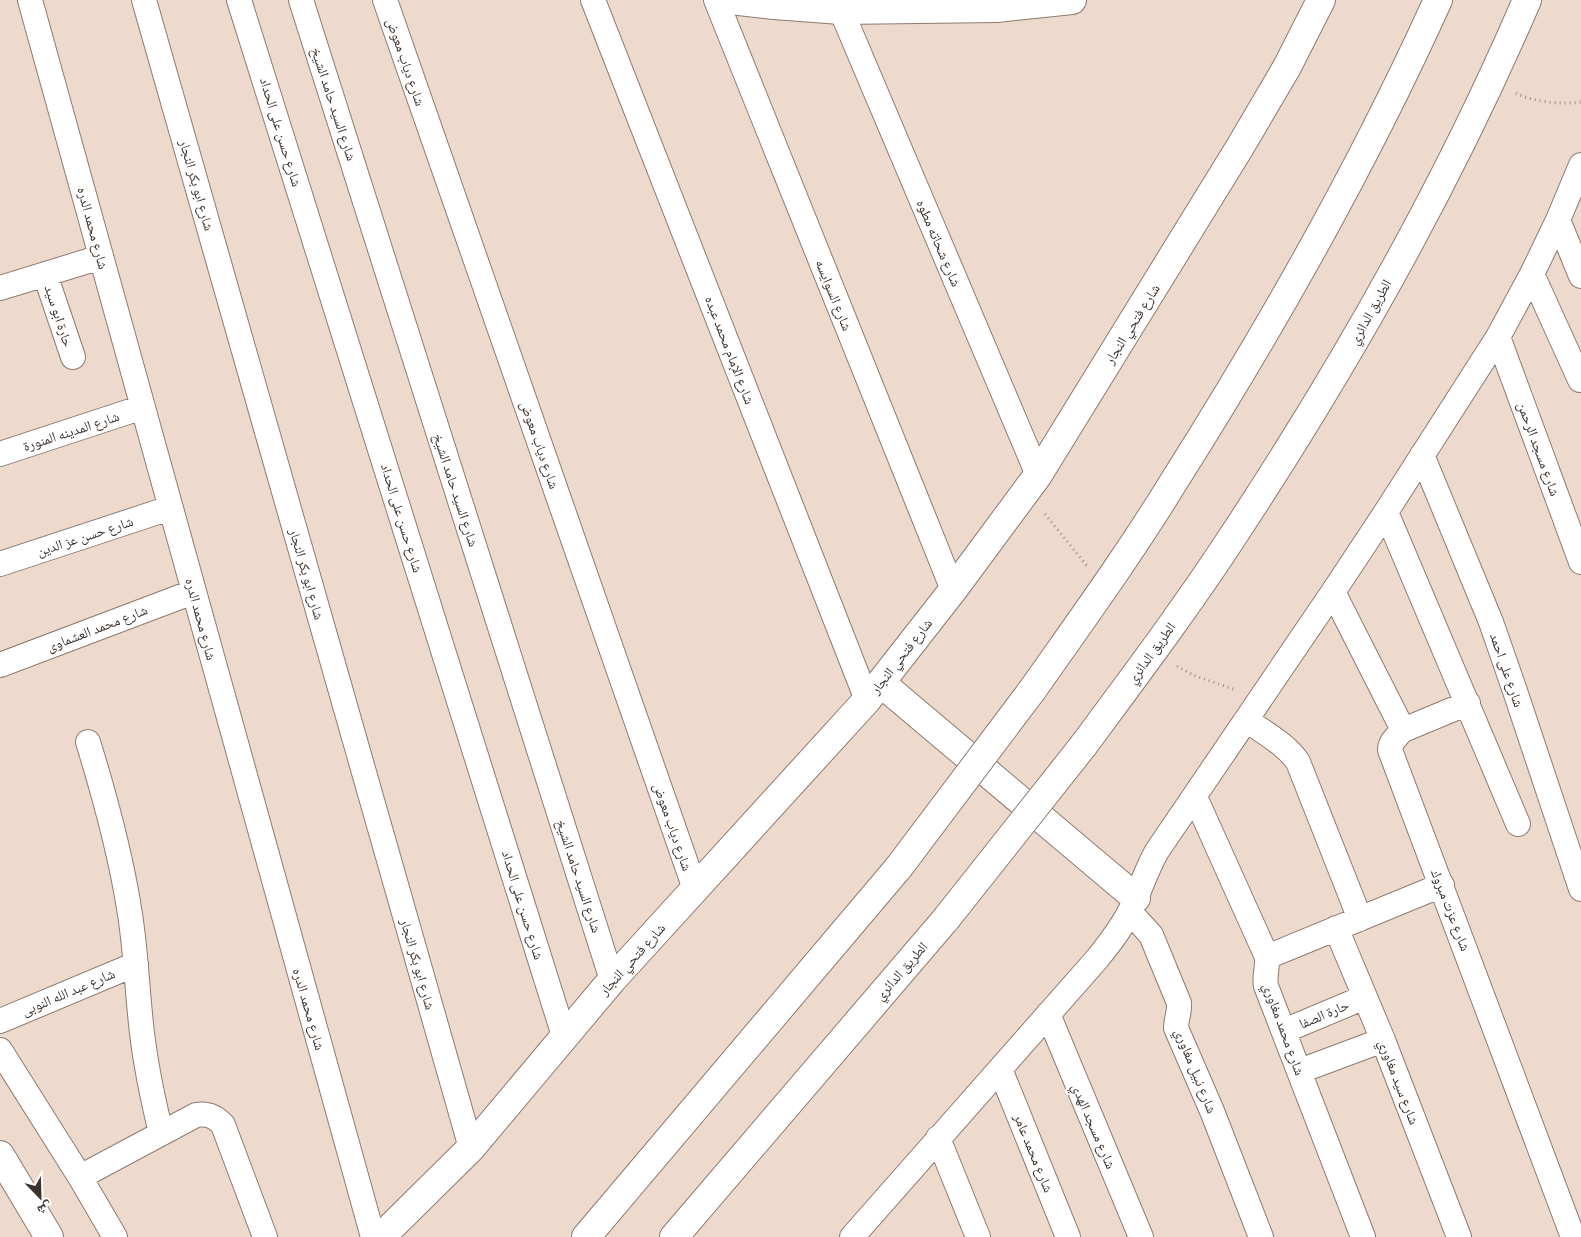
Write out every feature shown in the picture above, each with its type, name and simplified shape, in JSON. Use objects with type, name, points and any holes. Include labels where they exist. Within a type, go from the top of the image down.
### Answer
[{"type":"main road","points":[[730,0],[841,10],[953,4],[997,8],[1072,0]]},
{"type":"main road","name":"شارع فتحي النجار","points":[[381,1237],[470,1148],[612,980],[874,691],[953,590],[1038,475],[1245,139],[1287,68],[1321,0]]},
{"type":"main road","points":[[584,1235],[900,867],[1033,689],[1104,588],[1180,472],[1296,279],[1410,63],[1438,0]]},
{"type":"main road","name":"الطريق الدائري","points":[[674,1237],[946,919],[1083,746],[1153,652],[1232,538],[1303,427],[1370,314],[1432,199],[1490,81],[1527,0]]},
{"type":"main road","points":[[874,691],[1133,905]]},
{"type":"main road","points":[[0,1155],[49,1237]]},
{"type":"street","name":"شارع محمد الدره","points":[[30,0],[373,1237]]},
{"type":"street","name":"شارع ابو بكر النجار","points":[[144,0],[470,1148]]},
{"type":"street","name":"شارع حسن على الحداد","points":[[239,0],[564,1036]]},
{"type":"street","name":"شارع السيد حامد الشيخ","points":[[301,0],[612,980]]},
{"type":"street","name":"شارع دياب معوض","points":[[385,0],[695,889]]},
{"type":"street","name":"شارع الإمام محمد عبده","points":[[593,0],[874,691]]},
{"type":"street","name":"شارع السوايسه","points":[[716,0],[953,590]]},
{"type":"street","name":"شارع شحاته مطوه","points":[[841,10],[1038,475]]},
{"type":"street","points":[[852,1237],[1117,934],[1133,905],[1148,867],[1157,851],[1386,512],[1498,336],[1532,274],[1558,220],[1581,165]]},
{"type":"street","points":[[1558,220],[1581,276]]},
{"type":"street","points":[[0,288],[101,257]]},
{"type":"street","name":"حارة ابو سيد","points":[[45,274],[72,357]]},
{"type":"street","points":[[1532,274],[1580,380]]},
{"type":"street","name":"شارع مسجد الرحمن","points":[[1498,336],[1581,562]]},
{"type":"street","name":"شارع المدينه المنورة","points":[[0,454],[143,407]]},
{"type":"street","name":"شارع على احمد","points":[[1422,455],[1494,630],[1581,889]]},
{"type":"street","name":"شارع حسن عز الدين","points":[[0,564],[170,508]]},
{"type":"street","points":[[1386,512],[1518,824]]},
{"type":"street","name":"شارع محمد العشماوى","points":[[0,665],[193,592]]},
{"type":"street","points":[[1333,592],[1400,724],[1401,731],[1468,703]]},
{"type":"street","points":[[1247,720],[1293,754],[1298,762],[1360,919]]},
{"type":"street","name":"شارع عزت مبروك","points":[[1401,731],[1391,743],[1390,750],[1442,884],[1573,1237]]},
{"type":"street","points":[[88,742],[105,797],[129,908],[142,1032],[150,1083],[161,1133]]},
{"type":"street","name":"شارع محمد مغاوري","points":[[1195,796],[1267,957],[1266,986],[1364,1237]]},
{"type":"street","points":[[1267,957],[1442,884]]},
{"type":"street","name":"شارع نبيل مغاوري","points":[[1133,905],[1150,935],[1179,1003],[1180,1011],[1176,1019],[1176,1028],[1212,1111],[1261,1237]]},
{"type":"street","name":"شارع سيد مغاوري","points":[[1336,928],[1383,1040],[1460,1237]]},
{"type":"street","name":"شارع عبد الله النوبى","points":[[0,1021],[136,964]]},
{"type":"street","name":"حارة الصفا","points":[[1284,1031],[1365,997]]},
{"type":"street","name":"شارع مسجد الهدي","points":[[1048,1014],[1141,1237]]},
{"type":"street","points":[[1300,1071],[1383,1040]]},
{"type":"street","points":[[0,1050],[80,1177],[115,1237]]},
{"type":"street","name":"شارع محمد عامر","points":[[1000,1069],[1068,1237]]},
{"type":"street","points":[[80,1177],[196,1115],[211,1115],[223,1125],[265,1237]]},
{"type":"street","points":[[938,1138],[978,1237]]},
{"type":"path","points":[[1490,81],[1527,99],[1571,104],[1581,102]]},
{"type":"path","points":[[1040,508],[1104,588]]},
{"type":"path","points":[[1153,652],[1193,675],[1241,691]]}]
